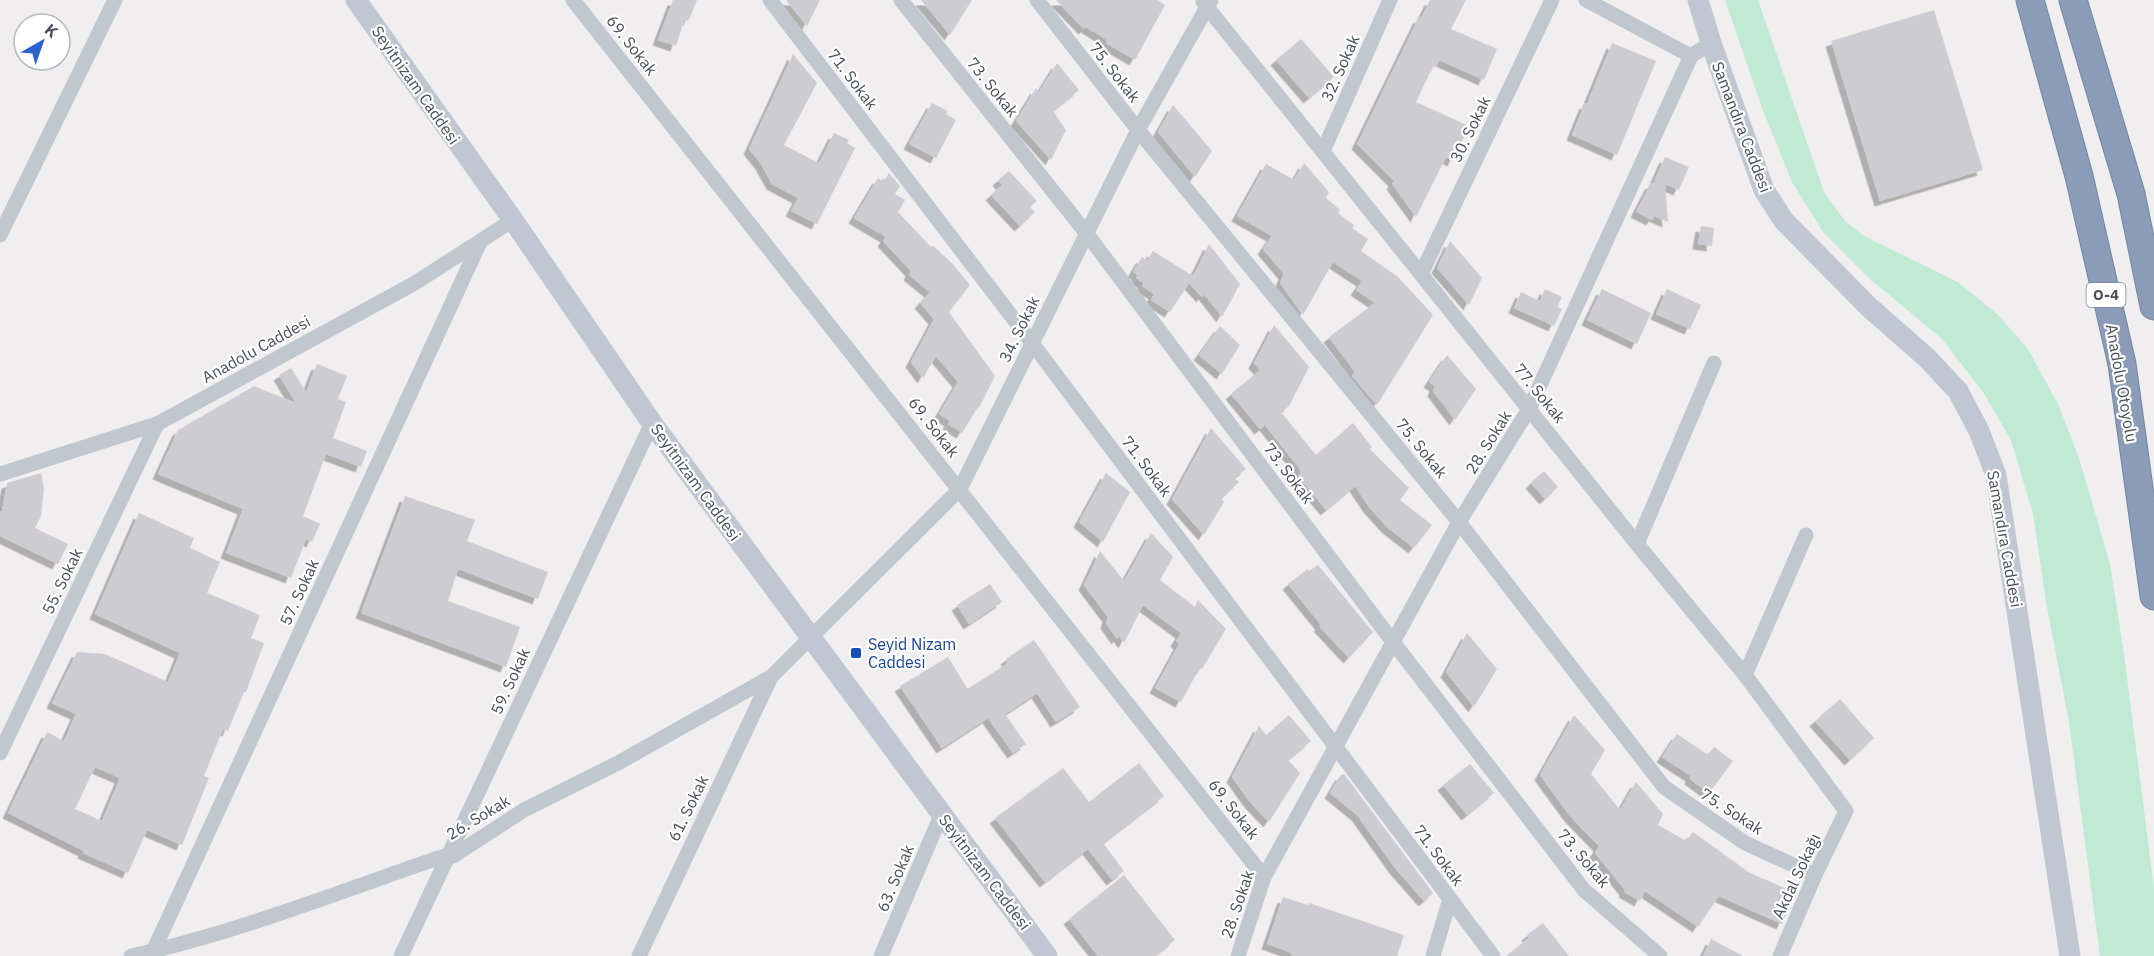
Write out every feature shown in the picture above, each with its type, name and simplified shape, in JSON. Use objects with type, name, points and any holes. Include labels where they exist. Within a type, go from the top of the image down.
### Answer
[{"type":"highway","name":"Anadolu Otoyolu","points":[[2030,0],[2079,176],[2122,364],[2154,596]]},
{"type":"highway","name":"O-4","points":[[2073,0],[2131,195],[2154,306]]},
{"type":"street","points":[[0,235],[115,0]]},
{"type":"street","name":"Seyitnizam Caddesi","points":[[356,0],[513,220],[652,423],[1047,956]]},
{"type":"street","name":"69. Sokak","points":[[573,0],[1264,877]]},
{"type":"street","name":"71. Sokak","points":[[770,0],[1032,343],[1493,956]]},
{"type":"street","name":"73. Sokak","points":[[901,0],[1087,234],[1393,642],[1584,890],[1660,956]]},
{"type":"street","name":"75. Sokak","points":[[1036,0],[1138,130],[1459,522],[1664,788],[1745,843],[1815,875]]},
{"type":"street","name":"32. Sokak","points":[[1323,151],[1390,0]]},
{"type":"street","name":"30. Sokak","points":[[1421,274],[1552,0]]},
{"type":"street","points":[[1586,0],[1690,56],[1711,43]]},
{"type":"street","name":"Samandıra Caddesi","points":[[1698,0],[1711,43],[1764,190],[1784,221],[1869,308],[1927,358],[1958,391],[1979,431],[1996,475],[2070,956]]},
{"type":"street","name":"34. Sokak","points":[[812,638],[960,489],[1138,130],[1206,3]]},
{"type":"street","name":"77. Sokak","points":[[1206,3],[1744,675],[1846,812]]},
{"type":"street","name":"28. Sokak","points":[[1238,956],[1264,877],[1459,522],[1529,409],[1690,56]]},
{"type":"street","name":"Anadolu Caddesi","points":[[0,474],[157,424],[415,283],[513,220]]},
{"type":"street","name":"57. Sokak","points":[[152,954],[480,242]]},
{"type":"street","points":[[1637,544],[1714,363]]},
{"type":"street","name":"59. Sokak","points":[[401,956],[652,423]]},
{"type":"street","name":"55. Sokak","points":[[0,753],[157,424]]},
{"type":"street","points":[[1744,675],[1806,536]]},
{"type":"street","name":"26. Sokak","points":[[131,956],[152,954],[447,855],[453,856],[524,810],[618,763],[771,676],[812,638]]},
{"type":"street","name":"61. Sokak","points":[[639,956],[771,676]]},
{"type":"street","name":"Akdal Sokağı","points":[[1780,956],[1815,875],[1846,812]]},
{"type":"street","name":"63. Sokak","points":[[881,956],[942,813]]},
{"type":"street","points":[[1433,956],[1450,899]]},
{"type":"green space","points":[[1725,0],[1758,0],[1824,192],[1845,221],[1864,236],[1959,283],[1998,315],[2028,349],[2058,404],[2079,458],[2110,564],[2154,888],[2154,956],[2100,956],[2069,722],[2046,602],[2033,514],[2011,440],[1983,392],[1941,338],[1869,278],[1823,232],[1792,182],[1762,108]]},
{"type":"building","points":[[673,0],[697,0],[689,20],[684,21],[676,46],[658,40]]},
{"type":"building","points":[[786,0],[820,0],[807,26]]},
{"type":"building","points":[[921,0],[972,0],[950,35]]},
{"type":"building","points":[[1056,0],[1157,0],[1165,5],[1135,60],[1106,43],[1107,40],[1086,27],[1084,29]]},
{"type":"building","points":[[1430,0],[1466,0],[1451,29],[1497,49],[1484,80],[1439,60],[1436,67],[1433,66],[1416,102],[1469,126],[1453,161],[1446,157],[1416,217],[1392,184],[1394,181],[1357,144],[1419,17],[1421,18]]},
{"type":"building","points":[[1934,10],[1983,170],[1880,201],[1831,41]]},
{"type":"building","points":[[1301,39],[1334,77],[1309,98],[1276,60]]},
{"type":"building","points":[[1612,43],[1656,61],[1617,155],[1572,135]]},
{"type":"building","points":[[793,54],[817,83],[784,145],[819,163],[834,133],[849,140],[847,143],[855,148],[817,224],[791,211],[798,198],[772,184],[749,149]]},
{"type":"building","points":[[1057,63],[1079,90],[1053,111],[1066,130],[1051,160],[1016,121],[1036,88],[1039,92]]},
{"type":"building","points":[[932,103],[948,111],[946,114],[956,120],[936,158],[909,144]]},
{"type":"building","points":[[1173,105],[1212,151],[1195,177],[1158,132]]},
{"type":"building","points":[[1665,157],[1689,167],[1679,190],[1665,184],[1668,222],[1654,216],[1652,220],[1636,212],[1651,183],[1653,184]]},
{"type":"building","points":[[1304,163],[1329,192],[1326,198],[1340,210],[1338,213],[1354,225],[1352,228],[1368,239],[1361,251],[1398,277],[1433,315],[1377,405],[1352,376],[1355,372],[1329,337],[1375,303],[1356,290],[1362,281],[1333,262],[1303,315],[1280,283],[1284,274],[1263,249],[1272,236],[1237,216],[1266,164],[1294,180]]},
{"type":"building","points":[[1009,171],[1037,201],[1030,207],[1035,212],[1020,226],[991,195],[1002,185],[998,180]]},
{"type":"building","points":[[889,173],[900,186],[895,194],[905,200],[898,212],[931,247],[933,246],[951,262],[970,285],[949,312],[995,376],[979,408],[962,433],[948,424],[950,421],[939,414],[958,382],[936,356],[923,378],[911,362],[934,319],[920,303],[930,292],[909,275],[911,271],[883,241],[886,237],[854,218],[878,178],[883,182]]},
{"type":"building","points":[[1701,226],[1714,228],[1712,246],[1698,244]]},
{"type":"building","points":[[1450,241],[1482,278],[1469,305],[1437,268]]},
{"type":"building","points":[[1209,244],[1240,284],[1222,317],[1204,294],[1202,297],[1189,283],[1170,312],[1151,300],[1154,294],[1142,286],[1144,283],[1136,278],[1138,275],[1133,272],[1142,257],[1147,261],[1153,251],[1193,276]]},
{"type":"building","points":[[1545,289],[1562,297],[1557,307],[1562,309],[1554,326],[1514,308],[1521,292],[1540,301]]},
{"type":"building","points":[[1602,289],[1651,313],[1637,344],[1587,320]]},
{"type":"building","points":[[1667,289],[1701,305],[1690,329],[1656,314]]},
{"type":"building","points":[[1274,325],[1309,367],[1289,406],[1281,412],[1316,455],[1353,423],[1372,447],[1370,449],[1409,488],[1400,500],[1432,525],[1414,548],[1387,527],[1369,507],[1355,486],[1326,510],[1298,476],[1301,473],[1299,468],[1265,425],[1260,429],[1231,394],[1260,370],[1254,363]]},
{"type":"building","points":[[1220,326],[1240,345],[1222,374],[1199,355]]},
{"type":"building","points":[[1447,355],[1476,389],[1455,420],[1433,391],[1435,386],[1429,382]]},
{"type":"building","points":[[317,364],[347,376],[338,399],[346,402],[333,438],[367,451],[361,467],[326,454],[303,516],[320,524],[312,542],[306,539],[291,578],[226,553],[243,509],[158,474],[178,430],[254,386],[296,403],[279,375],[291,368],[306,392]]},
{"type":"building","points":[[1211,428],[1246,469],[1234,478],[1239,482],[1221,499],[1224,502],[1204,535],[1172,499]]},
{"type":"building","points":[[1544,471],[1558,487],[1545,499],[1531,483]]},
{"type":"building","points":[[41,473],[44,489],[41,516],[35,528],[68,544],[58,564],[0,536],[0,511],[2,512],[7,483]]},
{"type":"building","points":[[1106,473],[1130,492],[1103,542],[1079,522]]},
{"type":"building","points":[[405,496],[475,520],[467,541],[548,572],[538,599],[458,569],[448,601],[520,627],[506,667],[361,613]]},
{"type":"building","points":[[139,513],[194,538],[190,548],[220,562],[207,593],[260,615],[251,638],[264,643],[246,692],[244,692],[228,731],[223,729],[204,776],[209,778],[182,845],[147,830],[128,873],[83,853],[84,851],[8,813],[47,732],[64,741],[76,714],[52,703],[77,652],[105,654],[168,682],[180,653],[95,614]],"holes":[[[95,767],[120,778],[102,821],[75,809]]]},
{"type":"building","points":[[1151,533],[1173,557],[1160,580],[1195,607],[1198,600],[1226,629],[1202,669],[1200,667],[1181,702],[1155,688],[1179,644],[1176,641],[1181,633],[1143,605],[1124,643],[1119,636],[1117,639],[1106,623],[1108,617],[1084,585],[1100,551],[1124,581]]},
{"type":"building","points":[[1318,565],[1373,632],[1349,658],[1319,626],[1321,625],[1288,584],[1308,569],[1309,571]]},
{"type":"building","points":[[990,584],[1002,602],[969,624],[957,605]]},
{"type":"building","points":[[1467,633],[1497,669],[1474,707],[1446,672]]},
{"type":"building","points":[[1034,640],[1080,707],[1056,722],[1037,693],[1005,714],[1026,744],[1013,753],[988,718],[942,748],[900,686],[948,657],[969,688],[1008,663],[1006,659]]},
{"type":"building","points":[[1840,699],[1874,738],[1850,760],[1815,721]]},
{"type":"building","points":[[1289,715],[1311,741],[1288,760],[1300,773],[1269,822],[1250,802],[1232,777],[1259,726],[1266,735]]},
{"type":"building","points":[[1574,715],[1605,750],[1591,774],[1620,810],[1636,782],[1663,814],[1658,825],[1686,841],[1693,832],[1750,873],[1796,893],[1782,924],[1719,896],[1698,927],[1645,891],[1640,901],[1624,892],[1625,890],[1595,853],[1599,846],[1570,816],[1540,775]]},
{"type":"building","points":[[1677,734],[1708,755],[1714,747],[1733,761],[1709,793],[1690,779],[1691,776],[1662,757]]},
{"type":"building","points":[[1139,763],[1164,796],[1103,843],[1124,871],[1112,880],[1088,849],[1045,882],[995,818],[1063,768],[1089,802]]},
{"type":"building","points":[[1470,764],[1494,793],[1467,815],[1443,785]]},
{"type":"building","points":[[1344,774],[1433,893],[1424,901],[1395,868],[1357,815],[1330,793],[1340,776]]},
{"type":"building","points":[[1124,875],[1175,940],[1154,956],[1098,956],[1069,919]]},
{"type":"building","points":[[1283,897],[1308,905],[1309,903],[1404,935],[1397,956],[1291,956],[1292,953],[1267,944]]},
{"type":"building","points":[[1543,923],[1569,956],[1506,956],[1529,938],[1527,935]]},
{"type":"building","points":[[1711,939],[1743,956],[1703,956]]},
{"type":"place","name":"Seyid Nizam Caddesi","points":[[856,653]]}]
